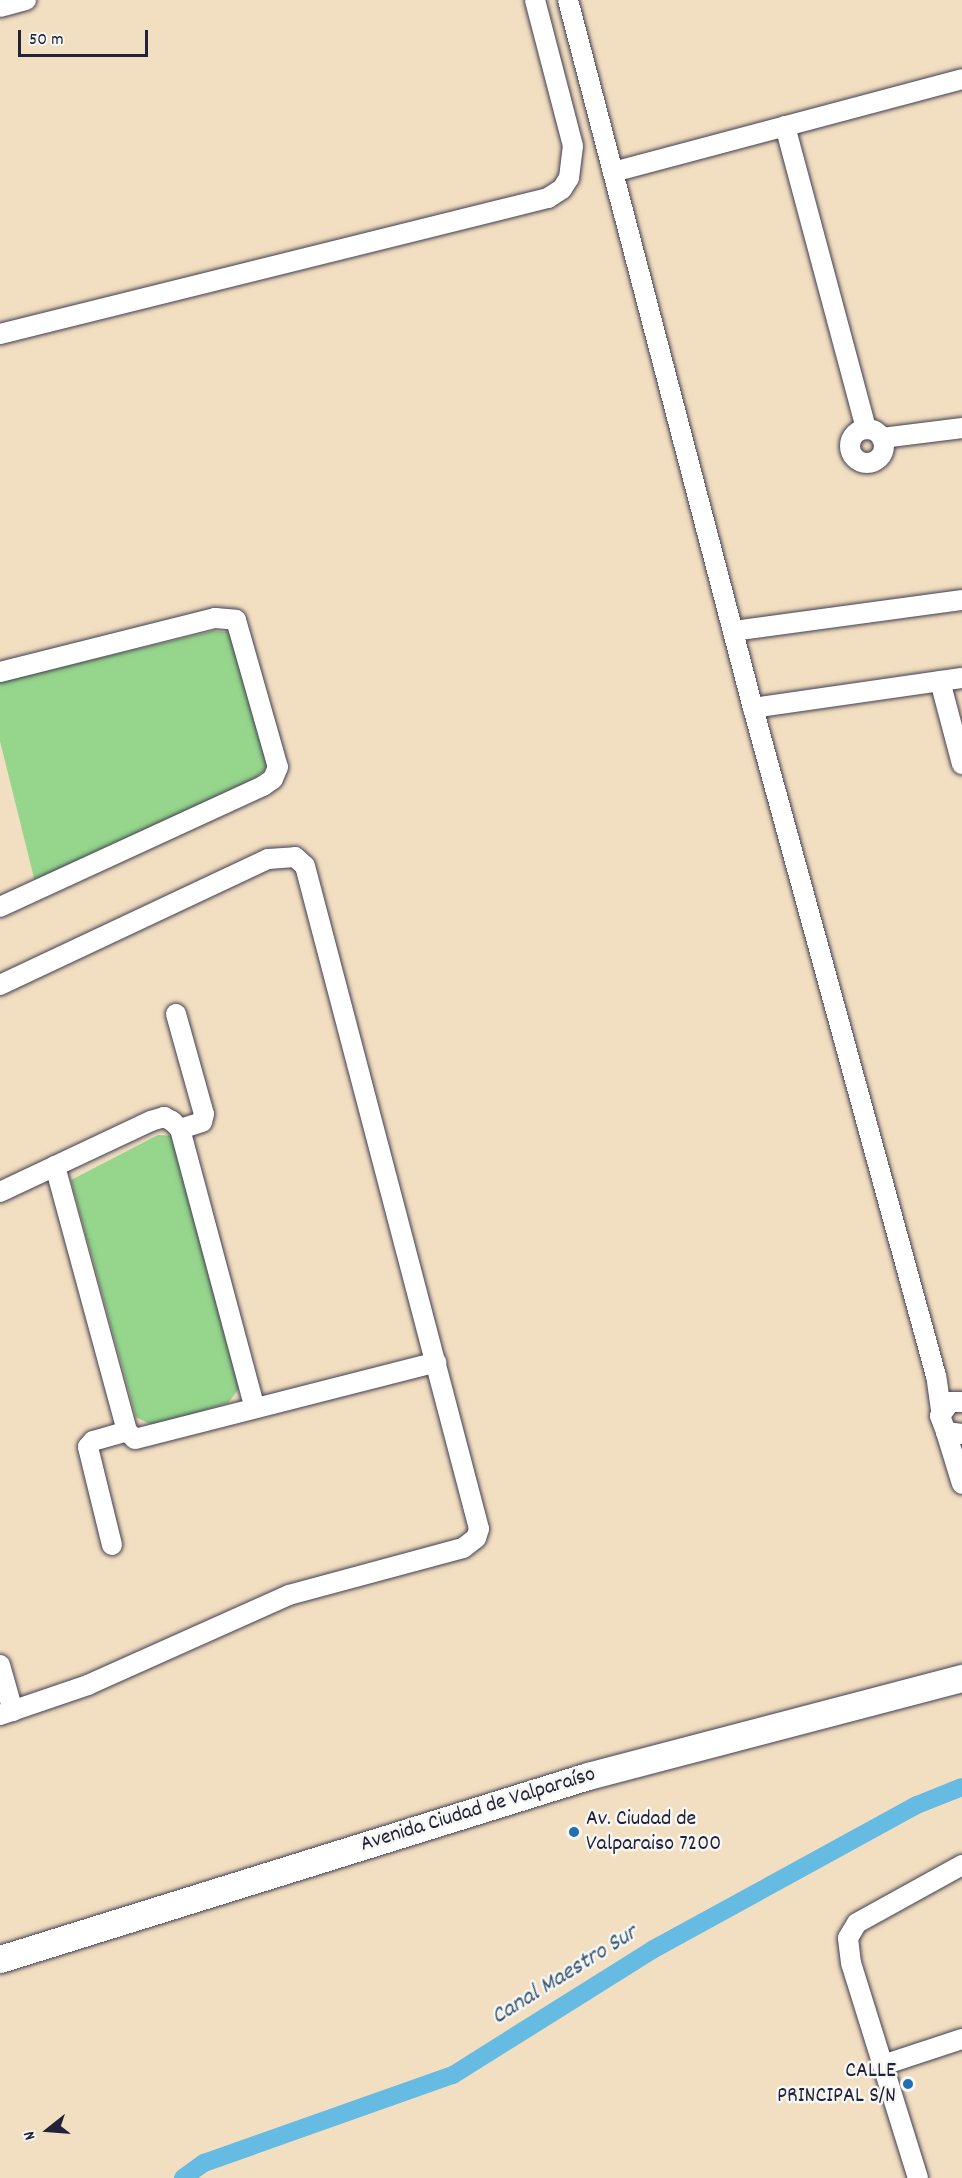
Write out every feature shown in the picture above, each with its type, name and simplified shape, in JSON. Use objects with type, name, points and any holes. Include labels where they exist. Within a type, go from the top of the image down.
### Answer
[{"type":"main road","name":"Avenida Ciudad de Valparaíso","points":[[0,1959],[588,1776],[962,1678]]},
{"type":"street","points":[[0,7],[26,0]]},
{"type":"street","points":[[0,334],[548,198],[562,189],[569,178],[573,146],[535,0]]},
{"type":"street","points":[[568,0],[753,708],[936,1376],[941,1410],[940,1422],[954,1433],[962,1485]]},
{"type":"street","points":[[614,172],[785,126],[961,85]]},
{"type":"street","points":[[785,126],[874,434],[962,428]]},
{"type":"street","points":[[733,631],[962,600]]},
{"type":"street","points":[[0,672],[215,618],[236,620],[278,767],[273,779],[263,786],[0,907]]},
{"type":"street","points":[[753,708],[962,678]]},
{"type":"street","points":[[940,681],[962,764]]},
{"type":"street","points":[[0,985],[268,859],[295,857],[305,866],[479,1516],[476,1538],[463,1548],[288,1595],[108,1676],[7,1713],[0,1665]]},
{"type":"street","points":[[176,1014],[204,1114],[202,1122],[180,1130]]},
{"type":"street","points":[[0,1192],[164,1117],[180,1130],[255,1408]]},
{"type":"street","points":[[55,1166],[127,1431],[135,1439],[144,1439],[436,1362]]},
{"type":"street","points":[[936,1376],[948,1394],[961,1402]]},
{"type":"street","points":[[941,1410],[950,1402],[961,1402]]},
{"type":"street","points":[[112,1545],[88,1447],[93,1441],[127,1431]]},
{"type":"street","points":[[918,2178],[851,1963],[850,1930],[962,1865]]},
{"type":"street","points":[[883,2065],[962,2039]]},
{"type":"green space","points":[[213,631],[228,632],[235,638],[266,762],[265,770],[255,778],[35,882],[0,741],[0,682]]},
{"type":"green space","points":[[158,1135],[174,1136],[241,1386],[228,1403],[154,1426],[136,1417],[71,1180]]},
{"type":"waterway","name":"Canal Maestro Sur","points":[[183,2178],[204,2163],[453,2075],[652,1950],[917,1805],[962,1787]]},
{"type":"place","name":"Av. Ciudad de Valparaiso 7200","points":[[574,1832]]},
{"type":"place","name":"CALLE PRINCIPAL S/N","points":[[908,2084]]}]
